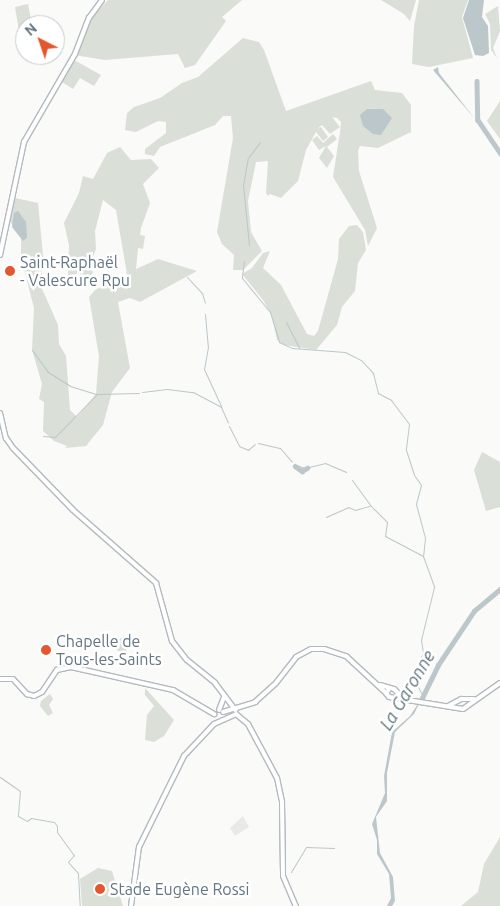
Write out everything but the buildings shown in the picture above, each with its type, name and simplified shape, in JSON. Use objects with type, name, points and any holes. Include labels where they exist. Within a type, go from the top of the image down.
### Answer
[{"type":"main road","points":[[1,249],[24,142],[76,52],[89,18],[102,0]]},
{"type":"main road","points":[[0,413],[6,438],[13,448],[73,510],[156,583],[172,641],[187,660],[213,682],[235,710]]},
{"type":"main road","points":[[218,718],[222,713],[241,708],[264,696],[296,656],[320,648],[346,656],[387,694],[423,705],[460,708],[468,705],[500,683]]},
{"type":"main road","points":[[0,681],[13,682],[25,695],[35,698],[43,694],[53,675],[60,669],[70,667],[169,689],[218,718],[241,717]]},
{"type":"main road","points":[[379,685],[396,691],[403,698]]},
{"type":"main road","points":[[387,694],[390,688]]},
{"type":"main road","points":[[393,697],[396,691]]},
{"type":"main road","points":[[131,906],[138,847],[184,756],[222,713],[224,697]]},
{"type":"main road","points":[[448,706],[466,699],[476,699]]},
{"type":"main road","points":[[466,699],[468,705]]},
{"type":"main road","points":[[458,701],[460,708]]},
{"type":"main road","points":[[241,708],[241,717],[274,771],[280,788],[283,876],[296,906]]},
{"type":"main road","points":[[222,713],[230,716]]},
{"type":"shaded area","points":[[108,0],[242,0],[222,17],[226,21],[195,65],[185,68],[178,54],[105,60],[74,55],[93,16]]},
{"type":"shaded area","points":[[381,0],[416,0],[410,21],[404,14]]},
{"type":"shaded area","points":[[419,0],[468,0],[462,17],[473,58],[429,67],[412,64],[414,26]]},
{"type":"shaded area","points":[[469,0],[484,0],[482,17],[488,26],[489,53],[483,56],[475,55],[463,18]]},
{"type":"shaded area","points":[[28,4],[30,15],[16,15],[15,7]]},
{"type":"shaded area","points":[[498,6],[500,31],[493,48],[497,58],[491,50],[490,24],[485,14]]},
{"type":"shaded area","points":[[243,38],[259,42],[264,50],[286,111],[371,81],[375,90],[402,93],[411,105],[411,132],[378,148],[360,146],[358,151],[359,171],[377,228],[368,246],[365,230],[333,177],[341,122],[337,118],[332,117],[340,127],[330,134],[322,125],[317,129],[321,127],[328,137],[323,141],[316,132],[306,150],[298,181],[281,198],[270,194],[268,196],[266,193],[268,161],[256,162],[248,201],[251,232],[262,251],[243,270],[233,270],[234,255],[222,244],[217,232],[233,138],[231,116],[223,116],[215,125],[160,147],[154,156],[145,154],[145,149],[166,133],[166,122],[158,121],[136,132],[125,130],[127,113],[134,107],[160,98],[182,83],[198,77]]},
{"type":"shaded area","points":[[74,60],[101,75],[94,86],[80,78],[73,89],[62,82]]},
{"type":"shaded area","points":[[438,67],[439,73],[475,119],[433,70]]},
{"type":"shaded area","points":[[500,101],[500,139],[487,121]]},
{"type":"shaded area","points":[[367,109],[383,109],[392,118],[381,135],[373,134],[363,126],[360,115]]},
{"type":"shaded area","points":[[333,134],[337,139],[327,147],[334,156],[327,168],[319,158],[326,146],[319,150],[312,140],[317,136],[323,143]]},
{"type":"shaded area","points":[[120,147],[131,160],[151,159],[159,168],[143,184],[150,203],[141,228],[140,235],[145,236],[143,249],[138,248],[136,269],[158,259],[197,271],[140,302],[130,298],[118,302],[130,368],[112,392],[103,425],[86,446],[65,448],[67,446],[54,441],[43,431],[44,402],[39,399],[42,384],[32,350],[34,308],[21,257],[21,235],[10,222],[15,198],[38,203],[44,265],[39,282],[58,325],[59,344],[66,356],[70,410],[77,417],[96,394],[99,356],[89,297],[95,290],[127,274],[116,210],[103,200],[95,231],[96,249],[91,262],[93,273],[84,280],[79,273],[59,279],[68,275],[69,245],[64,223],[79,193],[83,176],[93,179],[107,153]]},
{"type":"shaded area","points":[[18,211],[26,222],[27,238],[23,241],[12,227],[14,213]]},
{"type":"shaded area","points":[[357,225],[363,232],[366,250],[358,263],[355,291],[342,307],[337,325],[316,350],[284,345],[277,340],[272,316],[263,300],[242,274],[252,268],[263,253],[270,251],[263,268],[281,285],[307,334],[314,336],[318,331],[338,259],[339,239],[349,226]]},
{"type":"shaded area","points":[[482,452],[500,462],[500,507],[486,511],[474,470]]},
{"type":"shaded area","points":[[119,638],[125,638],[129,645],[125,652],[119,652],[115,648],[115,642]]},
{"type":"shaded area","points":[[145,688],[174,720],[164,736],[154,742],[145,740],[147,715],[154,706],[145,695]]},
{"type":"shaded area","points":[[50,694],[53,699],[49,705],[53,713],[48,716],[40,706],[41,701]]},
{"type":"shaded area","points":[[423,696],[414,714],[395,732],[387,773],[387,801],[376,817],[380,853],[393,877],[395,901],[392,906],[387,906],[391,898],[389,874],[377,854],[377,840],[372,824],[385,793],[384,776],[392,732],[410,716]]},
{"type":"shaded area","points":[[243,816],[249,827],[235,836],[230,828]]},
{"type":"shaded area","points":[[500,837],[500,906],[461,906],[478,892],[484,864]]},
{"type":"shaded area","name":"Stade Eugène Rossi","points":[[98,868],[112,871],[123,906],[82,906],[80,879]]},
{"type":"waterway","name":"La Garonne","points":[[477,81],[478,120],[500,153]]},
{"type":"waterway","points":[[249,245],[243,185],[248,158],[260,142]]},
{"type":"waterway","points":[[244,261],[242,278],[270,312],[279,342],[292,348],[345,352],[361,360],[373,373],[378,393],[391,400],[409,424],[406,450],[414,475],[421,485],[416,504],[425,538],[423,556],[434,587],[421,640],[423,653],[417,666],[418,687],[423,696]]},
{"type":"waterway","points":[[187,277],[202,293],[205,303]]},
{"type":"waterway","points":[[205,314],[208,347],[204,369],[221,406]]},
{"type":"waterway","points":[[286,322],[299,348]]},
{"type":"waterway","points":[[32,350],[48,372],[70,386],[97,394],[139,393]]},
{"type":"waterway","points":[[142,392],[167,389],[193,392],[221,407],[228,423]]},
{"type":"waterway","points":[[43,436],[55,437],[96,395]]},
{"type":"waterway","points":[[229,426],[239,446],[248,450],[255,444]]},
{"type":"waterway","points":[[258,443],[280,448],[292,462]]},
{"type":"waterway","points":[[294,464],[305,468],[325,463],[346,472]]},
{"type":"waterway","points":[[295,466],[302,471],[307,468]]},
{"type":"waterway","points":[[352,480],[370,505],[387,522],[385,536],[423,556]]},
{"type":"waterway","points":[[326,517],[348,507],[355,510],[369,506]]},
{"type":"waterway","name":"La Garonne","points":[[421,700],[438,665],[474,611],[500,589]]},
{"type":"waterway","points":[[0,777],[20,791],[18,816],[27,821],[31,818],[54,822],[57,826],[57,832],[74,855],[68,862],[78,873],[80,906]]},
{"type":"waterway","points":[[291,872],[306,847],[334,848]]},
{"type":"place","name":"Saint-Raphaël - Valescure Rpu","points":[[10,271]]},
{"type":"place","name":"Chapelle de Tous-les-Saints","points":[[46,650]]},
{"type":"place","name":"Stade Eugène Rossi","points":[[100,889]]}]
